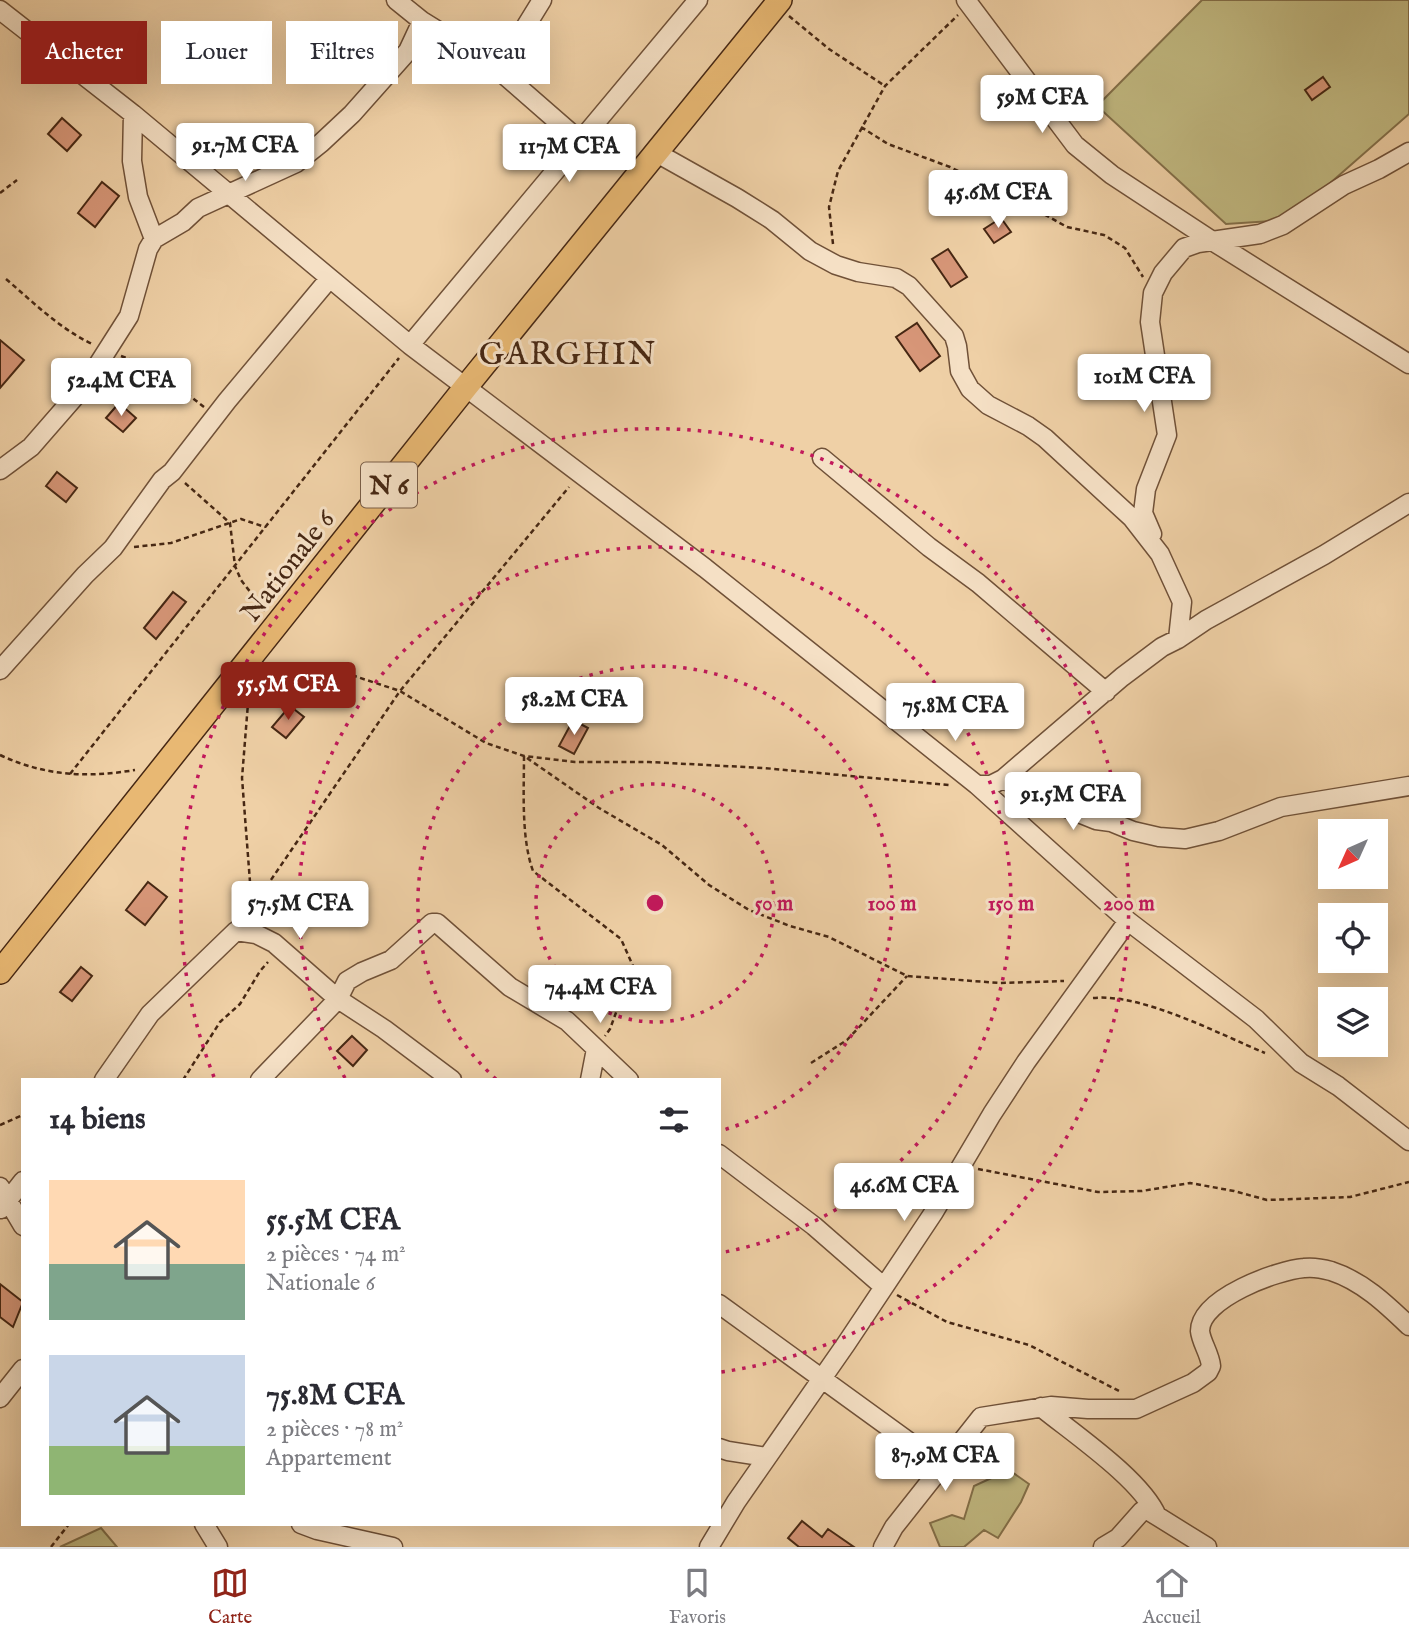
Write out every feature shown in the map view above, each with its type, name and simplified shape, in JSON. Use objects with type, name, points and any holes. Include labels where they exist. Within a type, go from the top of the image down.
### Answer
[{"type":"main road","name":"Nationale 6","points":[[0,972],[166,765],[240,679],[276,627],[465,388],[778,3]]},
{"type":"street","points":[[396,0],[422,21]]},
{"type":"street","points":[[529,21],[542,0]]},
{"type":"street","points":[[410,345],[698,0]]},
{"type":"street","points":[[967,2],[1075,145],[1112,175],[1214,242],[1409,364]]},
{"type":"street","points":[[0,10],[134,114],[410,345],[705,568],[977,785],[1128,921],[1256,1019],[1301,1063],[1338,1086],[1409,1141]]},
{"type":"street","points":[[0,470],[31,447],[85,385],[129,316],[148,249],[154,239],[183,222],[198,208],[296,163],[352,114],[408,51],[412,42]]},
{"type":"street","points":[[515,84],[580,141]]},
{"type":"street","points":[[134,114],[132,161],[138,197],[154,239]]},
{"type":"street","points":[[655,152],[737,198],[772,220],[810,251],[836,265],[858,272],[896,278],[915,291],[954,336],[960,371],[970,389],[988,405],[1045,438],[1132,518],[1160,554]]},
{"type":"street","points":[[1178,639],[1181,602],[1143,513],[1146,489],[1167,435],[1150,322],[1153,293],[1174,258],[1184,248],[1198,243],[1260,234],[1283,225],[1344,185],[1409,152]]},
{"type":"street","points":[[0,670],[85,575],[113,548],[162,480],[172,472],[227,401],[329,279]]},
{"type":"street","points":[[822,458],[929,547],[987,590],[1106,692]]},
{"type":"street","points":[[977,785],[991,785],[1003,779],[1162,647],[1324,555],[1409,503]]},
{"type":"street","points":[[1003,779],[1096,820],[1111,822],[1133,831],[1185,839],[1219,831],[1281,807],[1409,786]]},
{"type":"street","points":[[709,1547],[934,1212],[992,1114],[1069,1001],[1128,921]]},
{"type":"street","points":[[262,1078],[338,999],[342,988],[352,976],[391,960],[407,948],[427,925],[437,923],[510,988],[567,1021],[627,1078]]},
{"type":"street","points":[[105,1078],[150,1014],[236,931],[256,934],[281,951],[338,999],[384,1029],[449,1078]]},
{"type":"street","points":[[590,1078],[596,1049]]},
{"type":"street","points":[[721,1156],[814,1226],[884,1287]]},
{"type":"street","points":[[21,1183],[3,1199],[21,1223]]},
{"type":"street","points":[[883,1547],[894,1527],[981,1417],[1041,1407],[1136,1409],[1193,1383],[1208,1372],[1211,1366],[1200,1331],[1204,1317],[1235,1290],[1304,1268],[1331,1271],[1375,1294],[1409,1326]]},
{"type":"street","points":[[721,1305],[941,1465]]},
{"type":"street","points":[[0,1398],[21,1371]]},
{"type":"street","points":[[1041,1407],[1137,1485],[1152,1504],[1157,1516]]},
{"type":"street","points":[[721,1449],[767,1457]]},
{"type":"street","points":[[1103,1547],[1118,1538],[1142,1511],[1149,1511],[1207,1547]]},
{"type":"street","points":[[306,1526],[393,1547]]},
{"type":"path","points":[[836,265],[830,206],[838,171],[885,86],[967,2]]},
{"type":"path","points":[[778,3],[829,49],[885,86]]},
{"type":"path","points":[[861,127],[888,144],[950,167],[1031,206],[1067,227],[1104,235],[1125,248],[1153,293]]},
{"type":"path","points":[[0,193],[17,180]]},
{"type":"path","points":[[70,774],[410,345]]},
{"type":"path","points":[[172,472],[230,523],[235,566],[241,580],[276,627]]},
{"type":"path","points":[[236,931],[400,691],[580,474]]},
{"type":"path","points":[[113,548],[171,544],[240,519],[265,527]]},
{"type":"path","points":[[252,908],[242,778],[249,718],[240,679],[285,671],[334,668],[400,691],[486,743],[524,756],[575,762],[649,762],[764,768],[947,785],[977,785]]},
{"type":"path","points":[[0,755],[19,764],[70,774],[99,776],[166,765]]},
{"type":"path","points":[[524,756],[599,808],[662,845],[709,885],[749,910],[828,937],[907,976],[1000,982],[1084,981]]},
{"type":"path","points":[[524,756],[524,806],[533,871],[621,939],[633,966],[610,1029],[596,1049]]},
{"type":"path","points":[[184,1078],[220,1021],[240,1004],[260,971],[281,951]]},
{"type":"path","points":[[811,1063],[847,1040],[907,976]]},
{"type":"path","points":[[1069,1001],[1099,998],[1136,1003],[1180,1018],[1266,1054]]},
{"type":"path","points":[[0,1125],[21,1116]]},
{"type":"path","points":[[961,1166],[1098,1192],[1142,1191],[1190,1183],[1266,1200],[1350,1197],[1409,1182]]},
{"type":"path","points":[[884,1287],[947,1322],[1029,1345],[1122,1392]]},
{"type":"path","points":[[51,1547],[67,1526]]},
{"type":"shaded area","points":[[1202,0],[1409,0],[1409,114],[1288,220],[1226,224],[1097,106]]},
{"type":"shaded area","points":[[1009,1470],[1029,1484],[998,1538],[984,1530],[964,1547],[940,1547],[930,1523],[952,1515],[964,1519],[974,1486]]},
{"type":"shaded area","points":[[101,1528],[117,1547],[60,1547]]},
{"type":"building","points":[[1323,77],[1330,87],[1312,100],[1305,90]]},
{"type":"building","points":[[62,118],[81,135],[67,151],[48,134]]},
{"type":"building","points":[[102,182],[119,196],[95,227],[78,213]]},
{"type":"building","points":[[1001,218],[1011,232],[994,243],[984,229]]},
{"type":"building","points":[[948,249],[967,277],[951,287],[932,259]]},
{"type":"building","points":[[917,323],[940,356],[920,371],[896,337]]},
{"type":"building","points":[[0,340],[24,360],[0,388]]},
{"type":"building","points":[[119,403],[136,418],[123,432],[106,418]]},
{"type":"building","points":[[57,472],[77,488],[66,502],[46,486]]},
{"type":"building","points":[[173,592],[186,602],[156,639],[144,628]]},
{"type":"building","points":[[290,706],[304,717],[286,738],[272,727]]},
{"type":"building","points":[[573,720],[588,728],[574,754],[559,746]]},
{"type":"building","points":[[148,882],[167,897],[145,925],[126,910]]},
{"type":"building","points":[[81,967],[92,976],[72,1001],[60,992]]},
{"type":"building","points":[[352,1036],[367,1050],[353,1066],[337,1051]]},
{"type":"building","points":[[0,1284],[21,1300],[21,1307],[13,1327],[0,1317]]},
{"type":"building","points":[[802,1521],[822,1537],[828,1529],[854,1547],[799,1547],[788,1538]]},
{"type":"district","name":"GARGHIN","points":[[568,353]]}]
